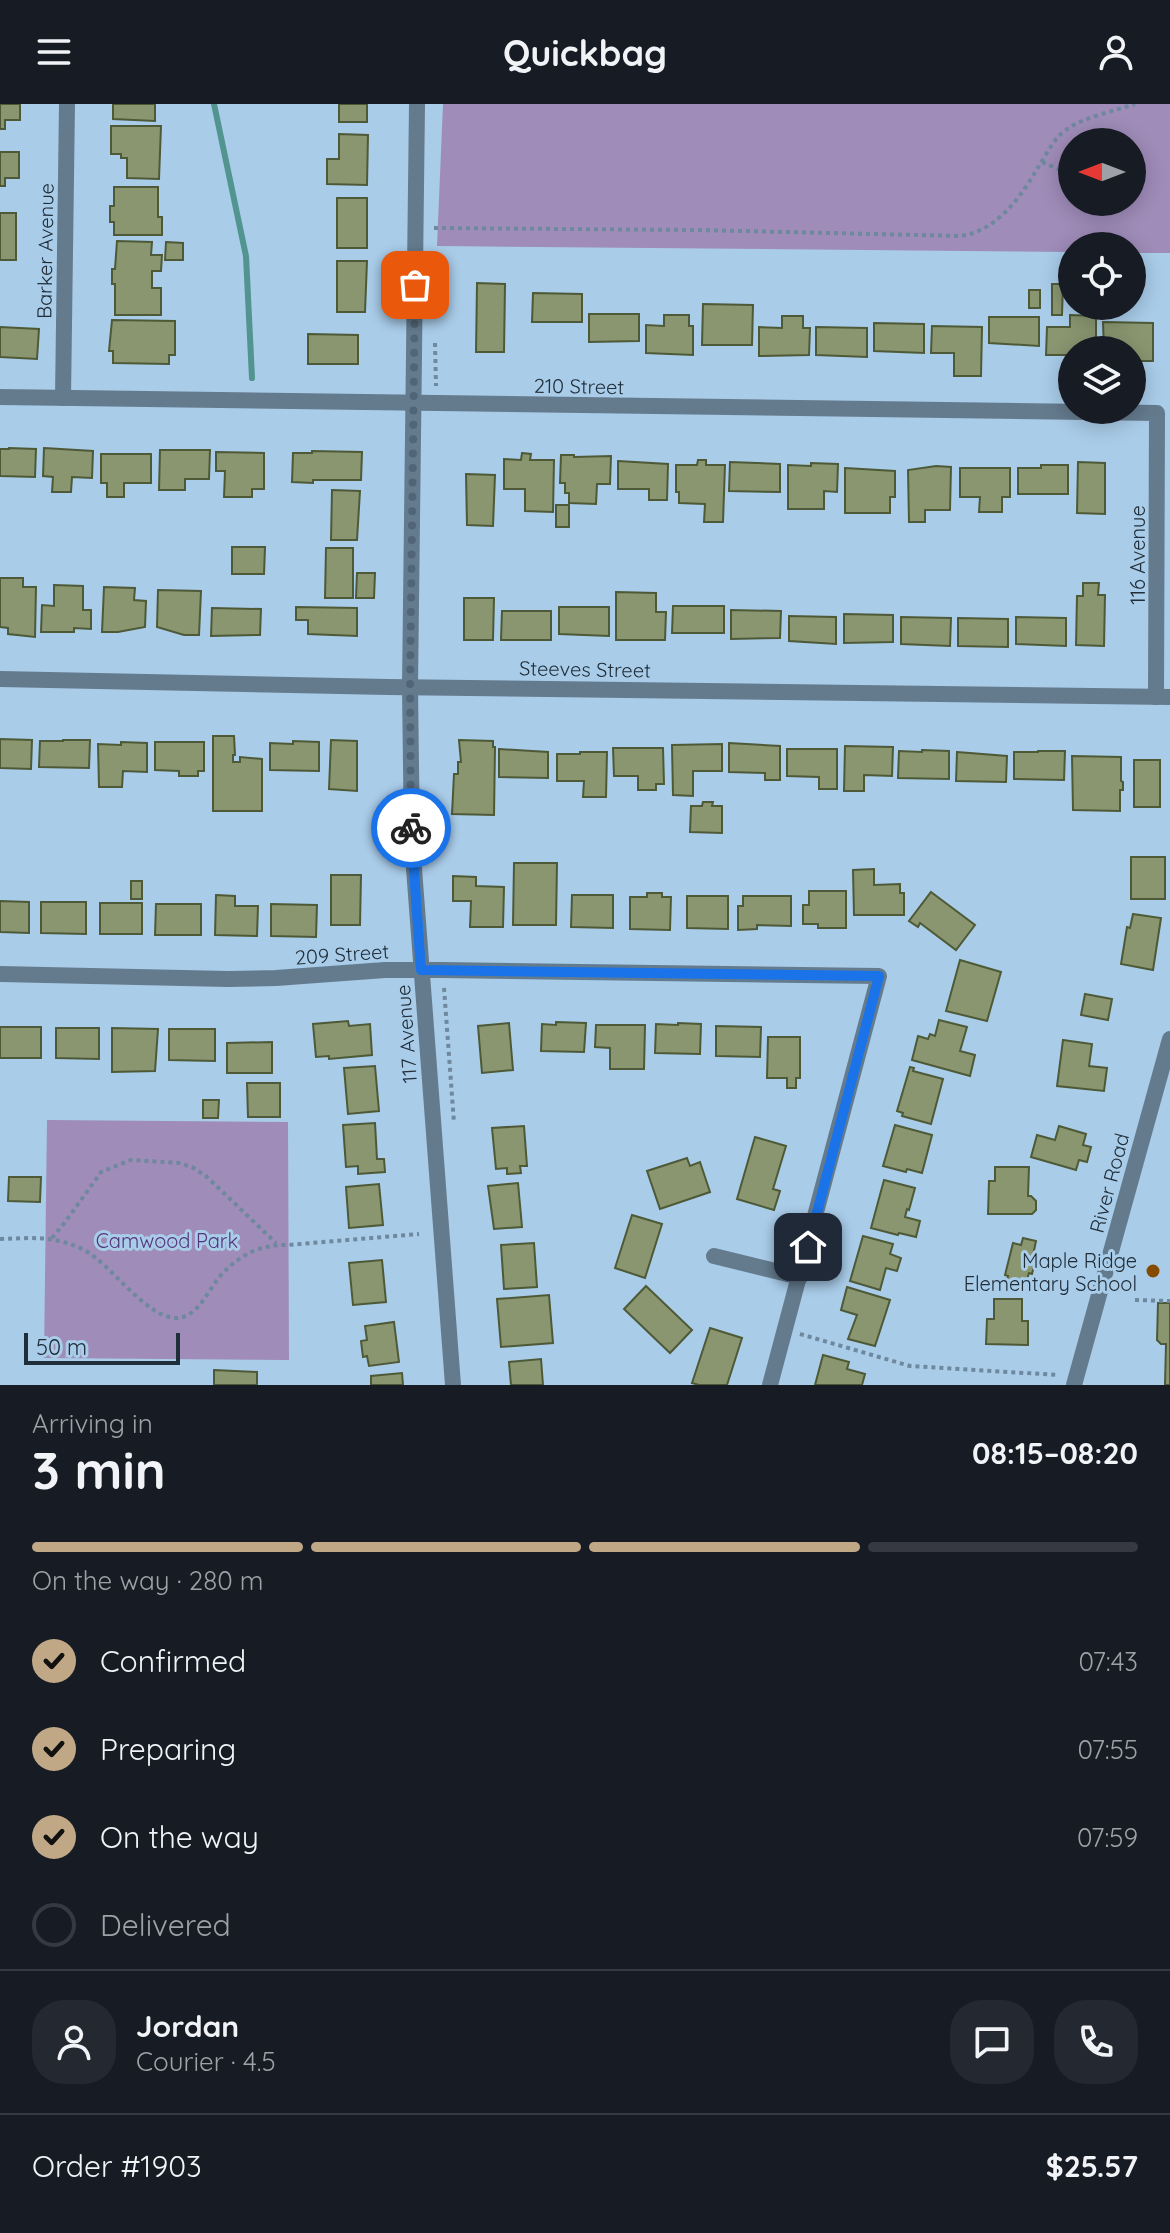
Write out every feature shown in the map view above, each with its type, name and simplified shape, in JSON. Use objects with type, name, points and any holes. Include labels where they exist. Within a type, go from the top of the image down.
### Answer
[{"type":"street","name":"Barker Avenue","points":[[63,398],[67,104]]},
{"type":"street","name":"117 Avenue","points":[[417,104],[410,687],[412,842],[453,1385]]},
{"type":"street","name":"210 Street","points":[[0,397],[1157,413]]},
{"type":"street","name":"116 Avenue","points":[[1157,413],[1163,697]]},
{"type":"street","name":"Steeves Street","points":[[0,679],[1163,697]]},
{"type":"street","name":"209 Street","points":[[0,974],[228,979],[421,970],[879,976],[800,1277]]},
{"type":"street","name":"River Road","points":[[1076,1380],[1170,1039]]},
{"type":"street","points":[[714,1256],[800,1277],[770,1385]]},
{"type":"path","points":[[434,228],[976,234],[1023,193],[1054,140],[1067,128],[1135,104]]},
{"type":"path","points":[[1042,162],[1058,169]]},
{"type":"path","points":[[52,1238],[101,1172],[131,1160],[179,1163],[192,1167],[206,1176],[278,1244]]},
{"type":"path","points":[[0,1239],[52,1238],[86,1251],[164,1316],[180,1318],[193,1313],[221,1274],[243,1255],[272,1244],[419,1234]]},
{"type":"path","points":[[1135,1300],[1170,1301]]},
{"type":"path","points":[[785,1331],[910,1366],[1076,1380]]},
{"type":"green space","points":[[443,104],[1170,104],[1170,253],[1146,253],[1146,232],[1058,232],[1058,252],[437,246]]},
{"type":"green space","name":"Camwood Park","points":[[47,1120],[288,1122],[289,1360],[44,1358]]},
{"type":"building","points":[[0,104],[20,104],[20,120],[5,120],[5,129],[0,129]]},
{"type":"building","points":[[113,104],[155,104],[155,121],[113,119]]},
{"type":"building","points":[[339,104],[367,104],[367,122],[339,122]]},
{"type":"building","points":[[111,126],[161,126],[159,179],[127,178],[127,158],[121,158],[121,154],[111,154]]},
{"type":"building","points":[[339,134],[368,135],[367,185],[327,184],[327,159],[339,159]]},
{"type":"building","points":[[0,152],[19,152],[19,178],[5,178],[5,186],[0,186]]},
{"type":"building","points":[[114,187],[158,187],[158,217],[162,217],[162,235],[114,235],[110,206],[114,206]]},
{"type":"building","points":[[337,198],[367,198],[367,248],[337,248]]},
{"type":"building","points":[[0,213],[16,213],[16,260],[0,260]]},
{"type":"building","points":[[117,241],[152,242],[151,255],[162,255],[161,271],[152,271],[152,288],[161,288],[161,315],[115,315],[112,269],[115,269]]},
{"type":"building","points":[[166,242],[183,243],[183,260],[165,260]]},
{"type":"building","points":[[337,261],[367,261],[365,312],[337,312]]},
{"type":"building","points":[[477,283],[505,284],[504,352],[476,352]]},
{"type":"building","points":[[1052,284],[1058,284],[1058,315],[1052,315]]},
{"type":"building","points":[[1029,290],[1040,290],[1040,308],[1029,308]]},
{"type":"building","points":[[533,293],[582,294],[582,322],[532,322]]},
{"type":"building","points":[[703,304],[753,305],[752,345],[702,345]]},
{"type":"building","points":[[589,314],[639,314],[639,341],[589,342]]},
{"type":"building","points":[[664,315],[689,315],[689,326],[693,326],[693,355],[646,353],[646,325],[664,326]]},
{"type":"building","points":[[782,316],[803,316],[803,328],[810,328],[809,355],[759,356],[759,327],[782,328]]},
{"type":"building","points":[[989,317],[1039,317],[1039,346],[989,343]]},
{"type":"building","points":[[112,320],[175,321],[175,355],[169,355],[169,364],[113,363],[113,351],[109,351]]},
{"type":"building","points":[[1070,320],[1096,320],[1096,336],[1058,336],[1058,355],[1046,355],[1047,327],[1070,327]]},
{"type":"building","points":[[1103,322],[1153,323],[1153,361],[1146,361],[1146,336],[1104,336]]},
{"type":"building","points":[[874,323],[924,324],[924,353],[874,351]]},
{"type":"building","points":[[932,326],[982,327],[981,376],[954,376],[954,353],[931,353]]},
{"type":"building","points":[[0,327],[39,329],[37,359],[0,357]]},
{"type":"building","points":[[816,327],[867,328],[867,357],[816,355]]},
{"type":"building","points":[[308,334],[358,335],[358,364],[308,364]]},
{"type":"building","points":[[44,448],[93,451],[92,478],[72,477],[71,492],[52,492],[53,477],[43,476]]},
{"type":"building","points":[[0,449],[36,449],[35,477],[0,476]]},
{"type":"building","points":[[160,450],[210,450],[209,479],[185,479],[185,490],[159,490]]},
{"type":"building","points":[[216,452],[264,453],[264,489],[252,489],[252,497],[224,497],[225,471],[216,471]]},
{"type":"building","points":[[362,452],[361,480],[292,482],[293,453]]},
{"type":"building","points":[[522,453],[531,454],[530,460],[554,460],[553,512],[525,511],[525,489],[504,489],[504,459],[521,460]]},
{"type":"building","points":[[101,454],[151,454],[151,483],[124,483],[124,497],[107,497],[107,483],[101,483]]},
{"type":"building","points":[[561,455],[611,456],[610,484],[597,484],[596,504],[569,503],[565,483],[560,483]]},
{"type":"building","points":[[698,460],[706,460],[706,465],[725,465],[723,522],[704,522],[705,504],[679,503],[676,465],[697,465]]},
{"type":"building","points":[[618,461],[668,464],[667,500],[649,500],[649,489],[618,489]]},
{"type":"building","points":[[730,462],[780,464],[780,492],[729,491]]},
{"type":"building","points":[[1078,462],[1105,463],[1105,514],[1077,513]]},
{"type":"building","points":[[811,463],[838,464],[837,492],[824,491],[824,509],[788,509],[788,465],[811,466]]},
{"type":"building","points":[[1041,465],[1068,465],[1068,494],[1018,494],[1018,468],[1041,468]]},
{"type":"building","points":[[951,467],[950,510],[925,510],[925,522],[909,522],[908,470]]},
{"type":"building","points":[[845,468],[895,471],[895,497],[890,497],[890,513],[845,513]]},
{"type":"building","points":[[960,468],[1010,468],[1010,497],[1002,497],[1002,512],[979,512],[980,497],[960,497]]},
{"type":"building","points":[[466,474],[495,475],[493,526],[467,525]]},
{"type":"building","points":[[332,490],[360,491],[357,540],[331,540]]},
{"type":"building","points":[[556,505],[569,505],[569,527],[556,527]]},
{"type":"building","points":[[232,547],[265,547],[264,574],[232,574]]},
{"type":"building","points":[[326,548],[353,548],[353,598],[325,598]]},
{"type":"building","points":[[357,573],[375,573],[374,598],[356,598]]},
{"type":"building","points":[[0,578],[23,578],[23,587],[36,587],[35,637],[8,634],[8,628],[0,627]]},
{"type":"building","points":[[1083,583],[1099,583],[1098,595],[1105,595],[1104,646],[1076,645],[1077,596],[1083,596]]},
{"type":"building","points":[[54,585],[83,586],[83,610],[91,610],[91,629],[41,632],[42,605],[54,606]]},
{"type":"building","points":[[104,587],[135,588],[134,600],[146,601],[145,627],[102,632]]},
{"type":"building","points":[[158,590],[201,591],[199,635],[184,635],[157,627]]},
{"type":"building","points":[[616,592],[656,593],[656,612],[666,612],[665,640],[616,640]]},
{"type":"building","points":[[464,598],[494,598],[493,640],[464,640]]},
{"type":"building","points":[[673,606],[724,606],[724,633],[672,633]]},
{"type":"building","points":[[296,607],[357,608],[357,636],[308,634],[308,620],[296,620]]},
{"type":"building","points":[[559,607],[609,607],[609,636],[559,634]]},
{"type":"building","points":[[212,608],[261,609],[260,635],[211,636]]},
{"type":"building","points":[[731,610],[781,611],[780,638],[731,639]]},
{"type":"building","points":[[502,611],[551,611],[551,640],[501,640]]},
{"type":"building","points":[[844,614],[893,615],[893,642],[844,643]]},
{"type":"building","points":[[789,616],[836,617],[836,644],[789,641]]},
{"type":"building","points":[[901,617],[951,618],[950,646],[901,644]]},
{"type":"building","points":[[1016,617],[1066,618],[1066,646],[1016,644]]},
{"type":"building","points":[[958,618],[1008,619],[1008,647],[958,646]]},
{"type":"building","points":[[213,736],[234,736],[233,762],[240,762],[240,757],[262,759],[262,811],[213,811]]},
{"type":"building","points":[[0,739],[32,740],[31,769],[0,768]]},
{"type":"building","points":[[90,740],[89,768],[39,767],[40,741]]},
{"type":"building","points":[[331,740],[357,741],[357,791],[329,789]]},
{"type":"building","points":[[459,740],[493,741],[494,815],[452,814],[454,774],[458,774],[458,762],[461,762]]},
{"type":"building","points":[[293,741],[319,742],[319,771],[270,770],[270,743],[293,744]]},
{"type":"building","points":[[121,742],[147,743],[147,772],[123,771],[122,787],[99,787],[98,744],[121,745]]},
{"type":"building","points":[[155,742],[204,742],[204,771],[198,771],[198,776],[179,776],[179,771],[155,770]]},
{"type":"building","points":[[729,743],[780,746],[780,780],[765,780],[765,773],[729,772]]},
{"type":"building","points":[[722,744],[722,771],[693,771],[693,796],[673,795],[672,745]]},
{"type":"building","points":[[845,746],[893,747],[892,776],[864,775],[864,791],[844,791]]},
{"type":"building","points":[[613,748],[663,748],[664,784],[656,784],[656,790],[638,790],[638,776],[614,776]]},
{"type":"building","points":[[499,749],[548,752],[548,778],[499,777]]},
{"type":"building","points":[[787,749],[837,749],[837,789],[819,789],[819,777],[787,776]]},
{"type":"building","points":[[899,751],[949,751],[949,779],[898,778]]},
{"type":"building","points":[[1065,751],[1064,780],[1014,779],[1014,752]]},
{"type":"building","points":[[607,752],[606,797],[583,797],[584,781],[557,781],[557,754]]},
{"type":"building","points":[[957,752],[1007,756],[1006,782],[956,781]]},
{"type":"building","points":[[1072,756],[1121,757],[1123,790],[1120,790],[1120,811],[1073,810]]},
{"type":"building","points":[[1134,760],[1160,760],[1160,807],[1134,807]]},
{"type":"building","points":[[703,802],[722,806],[722,833],[690,832],[691,806],[702,806]]},
{"type":"building","points":[[1131,857],[1165,857],[1165,899],[1131,899]]},
{"type":"building","points":[[514,863],[557,863],[556,925],[513,925]]},
{"type":"building","points":[[874,869],[874,885],[900,884],[900,893],[904,893],[904,915],[854,915],[853,870]]},
{"type":"building","points":[[331,875],[361,875],[360,925],[331,925]]},
{"type":"building","points":[[453,876],[476,877],[476,886],[504,887],[503,927],[470,927],[471,901],[453,901]]},
{"type":"building","points":[[131,881],[142,881],[142,899],[131,899]]},
{"type":"building","points":[[809,891],[846,891],[846,928],[818,928],[818,924],[803,924],[803,905],[809,905]]},
{"type":"building","points":[[931,892],[975,925],[956,950],[920,923],[918,927],[909,921]]},
{"type":"building","points":[[647,893],[662,893],[662,897],[671,897],[670,930],[630,929],[630,897],[647,897]]},
{"type":"building","points":[[216,895],[235,896],[235,906],[258,906],[257,936],[215,935]]},
{"type":"building","points":[[572,895],[613,895],[613,928],[571,927]]},
{"type":"building","points":[[687,896],[728,896],[728,929],[687,928]]},
{"type":"building","points":[[743,896],[791,896],[791,926],[757,925],[757,929],[738,930],[738,906],[743,906]]},
{"type":"building","points":[[0,901],[29,902],[29,933],[0,932]]},
{"type":"building","points":[[41,902],[86,902],[86,934],[41,933]]},
{"type":"building","points":[[100,903],[142,903],[142,934],[100,934]]},
{"type":"building","points":[[156,904],[201,904],[201,935],[155,935]]},
{"type":"building","points":[[271,904],[317,905],[316,937],[271,936]]},
{"type":"building","points":[[1133,914],[1161,918],[1153,970],[1121,964],[1127,927],[1130,928]]},
{"type":"building","points":[[960,960],[1001,972],[987,1021],[946,1011]]},
{"type":"building","points":[[1085,994],[1112,999],[1108,1020],[1081,1015]]},
{"type":"building","points":[[939,1020],[967,1027],[960,1051],[975,1055],[970,1076],[912,1060],[918,1036],[928,1039],[930,1034],[935,1036]]},
{"type":"building","points":[[348,1021],[349,1026],[370,1024],[372,1055],[329,1059],[329,1056],[316,1057],[313,1024]]},
{"type":"building","points":[[556,1022],[586,1023],[584,1052],[541,1051],[542,1024],[556,1025]]},
{"type":"building","points":[[509,1023],[513,1070],[482,1073],[478,1026]]},
{"type":"building","points":[[656,1024],[701,1024],[700,1054],[655,1053]]},
{"type":"building","points":[[596,1025],[645,1025],[644,1069],[610,1069],[610,1048],[595,1047]]},
{"type":"building","points":[[716,1026],[761,1027],[760,1057],[716,1056]]},
{"type":"building","points":[[0,1027],[41,1027],[41,1058],[0,1058]]},
{"type":"building","points":[[56,1028],[99,1028],[99,1059],[56,1058]]},
{"type":"building","points":[[112,1028],[158,1029],[155,1071],[112,1072]]},
{"type":"building","points":[[169,1029],[215,1029],[215,1061],[169,1060]]},
{"type":"building","points":[[768,1037],[800,1037],[800,1078],[796,1078],[796,1088],[787,1088],[787,1078],[767,1078]]},
{"type":"building","points":[[1063,1040],[1092,1044],[1089,1066],[1107,1068],[1104,1091],[1057,1086]]},
{"type":"building","points":[[272,1042],[272,1073],[227,1073],[227,1043]]},
{"type":"building","points":[[375,1066],[379,1111],[348,1114],[344,1068]]},
{"type":"building","points":[[910,1067],[914,1068],[913,1071],[943,1079],[931,1124],[902,1116],[903,1113],[897,1111]]},
{"type":"building","points":[[247,1083],[280,1083],[280,1117],[248,1117]]},
{"type":"building","points":[[203,1100],[219,1100],[218,1118],[203,1118]]},
{"type":"building","points":[[375,1123],[377,1159],[384,1159],[385,1172],[358,1174],[358,1166],[346,1167],[343,1125]]},
{"type":"building","points":[[895,1125],[932,1135],[922,1173],[883,1166]]},
{"type":"building","points":[[524,1126],[527,1166],[520,1166],[521,1173],[507,1174],[507,1168],[496,1169],[492,1128]]},
{"type":"building","points":[[1059,1126],[1086,1134],[1083,1145],[1091,1147],[1087,1162],[1079,1160],[1076,1170],[1031,1157],[1037,1135],[1055,1140]]},
{"type":"building","points":[[755,1137],[786,1146],[773,1189],[780,1191],[774,1210],[737,1199]]},
{"type":"building","points":[[687,1158],[690,1166],[700,1162],[710,1192],[660,1209],[647,1171]]},
{"type":"building","points":[[995,1167],[1029,1167],[1028,1196],[1036,1201],[1036,1210],[1032,1214],[988,1214],[989,1181],[995,1181]]},
{"type":"building","points":[[9,1177],[41,1177],[40,1202],[8,1201]]},
{"type":"building","points":[[884,1180],[915,1188],[905,1217],[920,1221],[916,1237],[871,1228]]},
{"type":"building","points":[[518,1183],[522,1227],[494,1229],[488,1186]]},
{"type":"building","points":[[379,1184],[383,1225],[349,1228],[346,1187]]},
{"type":"building","points":[[632,1215],[662,1224],[645,1278],[615,1268]]},
{"type":"building","points":[[863,1236],[893,1244],[890,1254],[901,1258],[897,1271],[886,1268],[880,1290],[850,1281]]},
{"type":"building","points":[[1023,1238],[1036,1241],[1032,1274],[1029,1273],[1024,1288],[1005,1286],[1013,1243],[1021,1245]]},
{"type":"building","points":[[534,1243],[537,1287],[504,1289],[501,1245]]},
{"type":"building","points":[[382,1260],[386,1302],[353,1305],[349,1263]]},
{"type":"building","points":[[646,1286],[692,1330],[670,1353],[624,1309]]},
{"type":"building","points":[[847,1287],[890,1300],[875,1346],[848,1339],[857,1315],[841,1310]]},
{"type":"building","points":[[549,1295],[553,1343],[501,1347],[497,1299]]},
{"type":"building","points":[[994,1299],[1022,1299],[1022,1321],[1028,1321],[1028,1345],[986,1344],[987,1319],[994,1319]]},
{"type":"building","points":[[1158,1303],[1170,1303],[1170,1385],[1165,1385],[1166,1344],[1157,1340]]},
{"type":"building","points":[[394,1322],[399,1362],[369,1366],[367,1356],[363,1357],[361,1341],[367,1340],[365,1326]]},
{"type":"building","points":[[710,1328],[742,1338],[727,1385],[692,1383]]},
{"type":"building","points":[[823,1355],[849,1362],[847,1369],[865,1374],[862,1385],[815,1385]]},
{"type":"building","points":[[541,1359],[543,1385],[511,1385],[509,1362]]},
{"type":"building","points":[[214,1370],[257,1372],[257,1385],[214,1385]]},
{"type":"building","points":[[402,1373],[403,1385],[371,1385],[371,1376]]},
{"type":"waterway","points":[[214,104],[246,256],[252,378]]},
{"type":"way so far","points":[[411,828],[415,285]]},
{"type":"place","name":"Maple Ridge Elementary School","points":[[1153,1271]]},
{"type":"route","points":[[411,828],[421,970],[879,976],[808,1247]]}]
